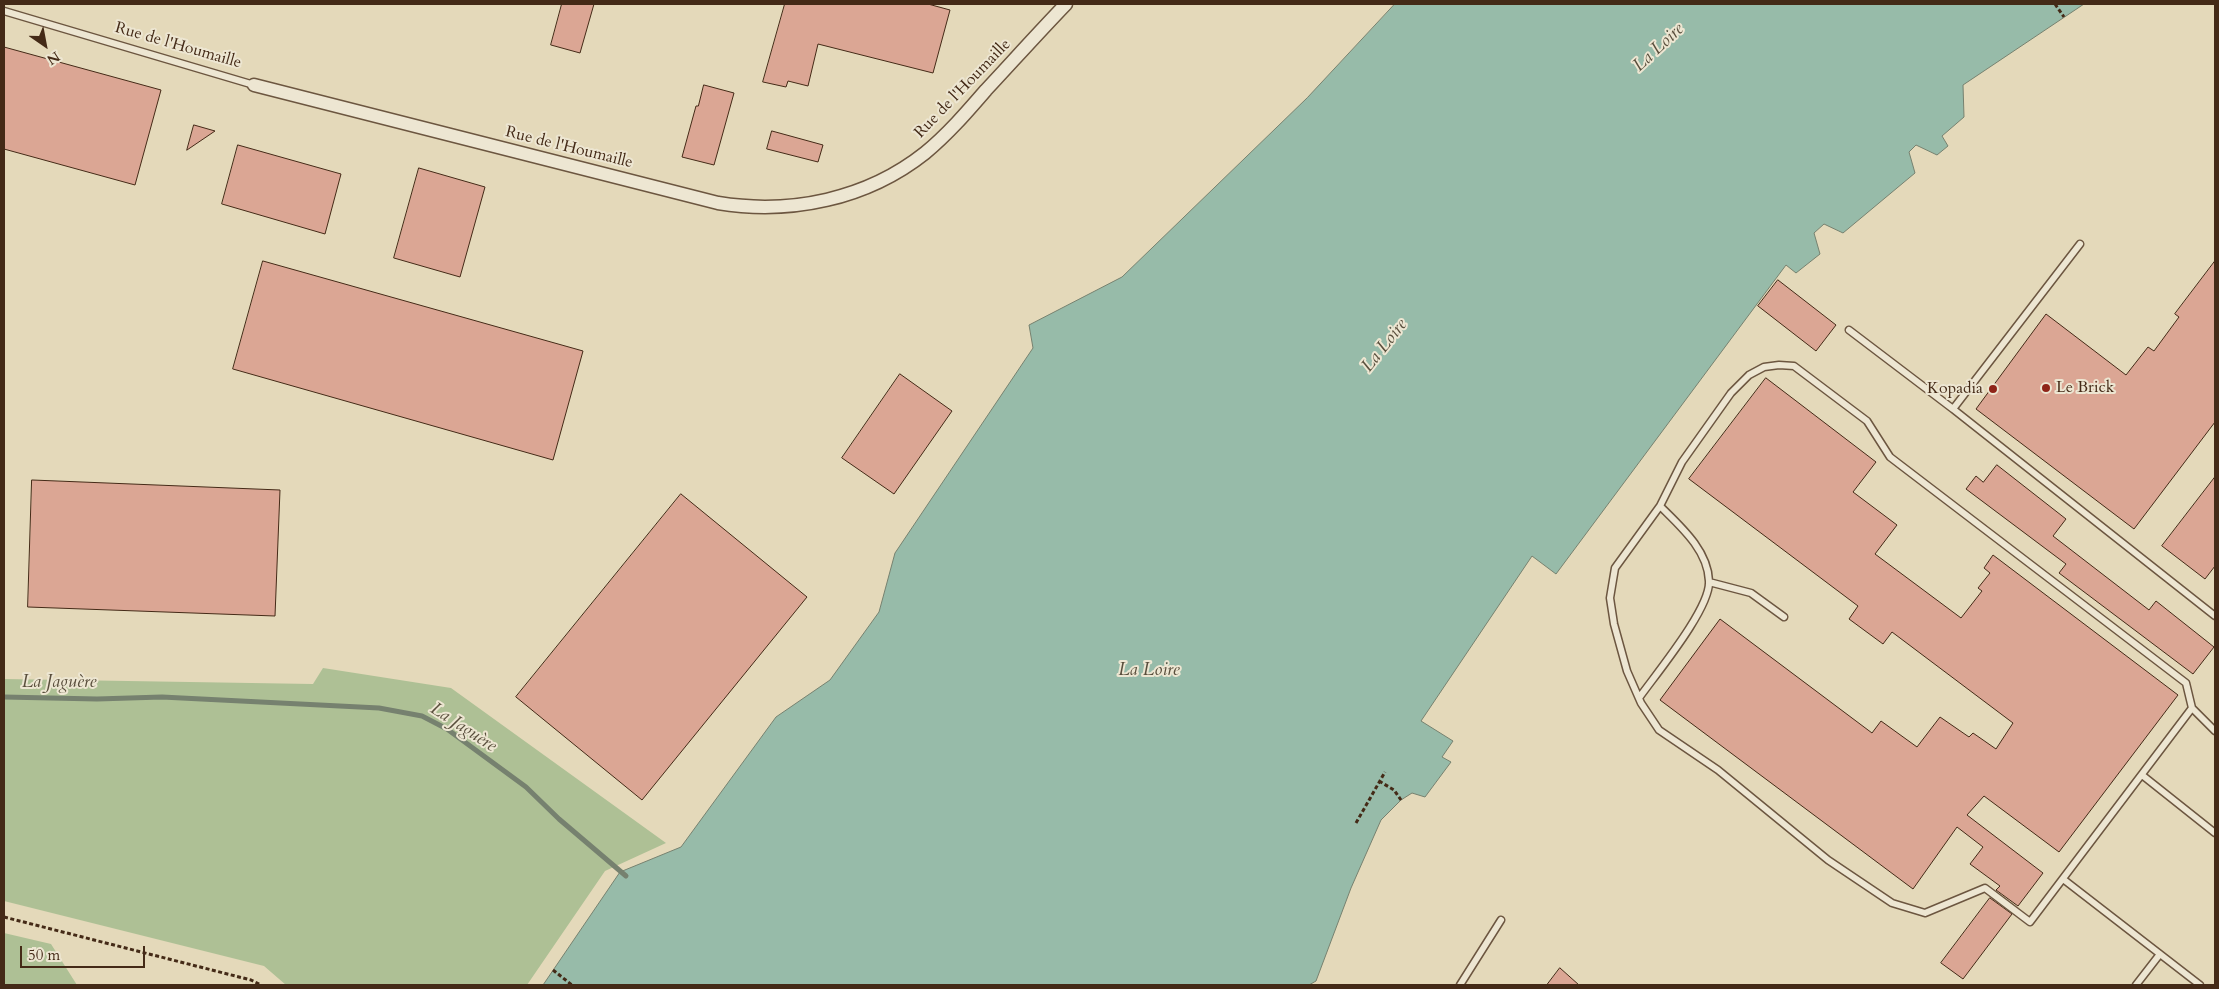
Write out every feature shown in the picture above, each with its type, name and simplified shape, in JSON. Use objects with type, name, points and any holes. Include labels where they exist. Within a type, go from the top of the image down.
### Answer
[{"type":"street","name":"Rue de l'Houmaille","points":[[254,85],[718,203],[760,207],[794,206],[835,198],[870,186],[890,176],[925,153],[955,126],[1066,4]]},
{"type":"lane","name":"Rue de l'Houmaille","points":[[4,11],[254,85]]},
{"type":"lane","points":[[1953,409],[2080,244]]},
{"type":"lane","points":[[1849,330],[1953,409],[2215,616]]},
{"type":"lane","points":[[2192,708],[2030,922],[1985,888],[1925,913],[1892,903],[1828,860],[1718,770],[1659,730],[1639,698],[1627,671],[1614,624],[1610,598],[1615,568],[1660,506],[1682,462],[1730,393],[1749,375],[1764,367],[1794,366],[1867,421],[1890,457],[2186,683],[2192,708],[2215,731]]},
{"type":"lane","points":[[1639,698],[1701,611],[1710,582],[1703,560],[1691,538],[1660,506]]},
{"type":"lane","points":[[1710,582],[1750,593],[1784,618]]},
{"type":"lane","points":[[2142,775],[2215,833]]},
{"type":"lane","points":[[2063,879],[2200,985]]},
{"type":"lane","points":[[1460,985],[1500,920]]},
{"type":"lane","points":[[2136,985],[2160,954]]},
{"type":"path","points":[[2055,4],[2064,17]]},
{"type":"path","points":[[1356,823],[1384,772]]},
{"type":"path","points":[[1380,781],[1394,790],[1402,800]]},
{"type":"path","points":[[4,917],[252,980],[261,985]]},
{"type":"path","points":[[553,970],[572,985]]},
{"type":"shaded area","points":[[323,668],[451,688],[666,843],[605,871],[527,985],[286,985],[264,966],[4,901],[4,679],[313,684]]},
{"type":"shaded area","points":[[4,933],[51,944],[77,985],[4,985]]},
{"type":"water","name":"La Loire","points":[[1395,4],[2084,4],[1963,85],[1964,117],[1942,136],[1948,146],[1937,155],[1916,145],[1909,152],[1915,173],[1843,233],[1824,224],[1814,233],[1820,254],[1796,273],[1786,265],[1556,574],[1532,556],[1421,721],[1453,741],[1442,757],[1451,762],[1425,797],[1412,793],[1401,800],[1381,820],[1351,888],[1316,981],[1309,985],[543,985],[620,872],[681,847],[776,717],[830,680],[879,612],[895,553],[1033,348],[1029,325],[1122,277],[1307,98]]},
{"type":"building","points":[[562,4],[594,4],[580,53],[551,45]]},
{"type":"building","points":[[785,4],[928,4],[950,10],[933,73],[818,44],[808,86],[788,81],[786,87],[763,82]]},
{"type":"building","points":[[4,47],[161,90],[135,185],[4,149]]},
{"type":"building","points":[[704,85],[734,93],[714,165],[682,157],[696,106],[698,106]]},
{"type":"building","points":[[194,125],[215,131],[187,150]]},
{"type":"building","points":[[772,131],[823,145],[818,162],[767,149]]},
{"type":"building","points":[[238,145],[341,174],[325,234],[222,204]]},
{"type":"building","points":[[419,168],[485,187],[460,277],[394,258]]},
{"type":"building","points":[[263,261],[583,351],[553,460],[233,369]]},
{"type":"building","points":[[2215,261],[2215,422],[2134,529],[1976,409],[2046,314],[2126,375],[2148,347],[2154,351],[2179,317],[2175,314]]},
{"type":"building","points":[[1778,280],[1836,325],[1816,351],[1758,306]]},
{"type":"building","points":[[900,374],[952,411],[894,494],[842,458]]},
{"type":"building","points":[[1766,378],[1876,462],[1853,492],[1897,525],[1875,554],[1961,618],[1982,591],[1978,588],[1990,573],[1984,568],[1993,555],[2178,695],[2059,852],[1984,796],[1967,815],[2043,873],[2018,906],[1996,890],[2000,886],[1970,864],[1983,847],[1957,827],[1913,889],[1660,700],[1720,619],[1872,733],[1881,721],[1917,747],[1940,717],[1969,737],[1973,733],[1996,749],[2013,723],[1892,632],[1883,644],[1849,619],[1858,606],[1689,479]]},
{"type":"building","points":[[1997,465],[2066,519],[2053,536],[2149,610],[2156,601],[2214,647],[2193,674],[2059,573],[2066,564],[1966,489],[1976,476],[1983,482]]},
{"type":"building","points":[[2215,477],[2215,566],[2205,579],[2162,546]]},
{"type":"building","points":[[32,480],[280,490],[275,616],[28,607]]},
{"type":"building","points":[[681,494],[807,597],[642,800],[516,697]]},
{"type":"building","points":[[1990,898],[2012,914],[1963,979],[1941,963]]},
{"type":"building","points":[[1560,968],[1579,985],[1547,985]]},
{"type":"waterway","name":"La Jaguère","points":[[4,697],[97,699],[162,697],[379,708],[422,716],[447,729],[526,787],[559,819],[626,876]]},
{"type":"place","name":"Le Brick","points":[[2046,388]]},
{"type":"place","name":"Kopadia","points":[[1993,389]]}]
